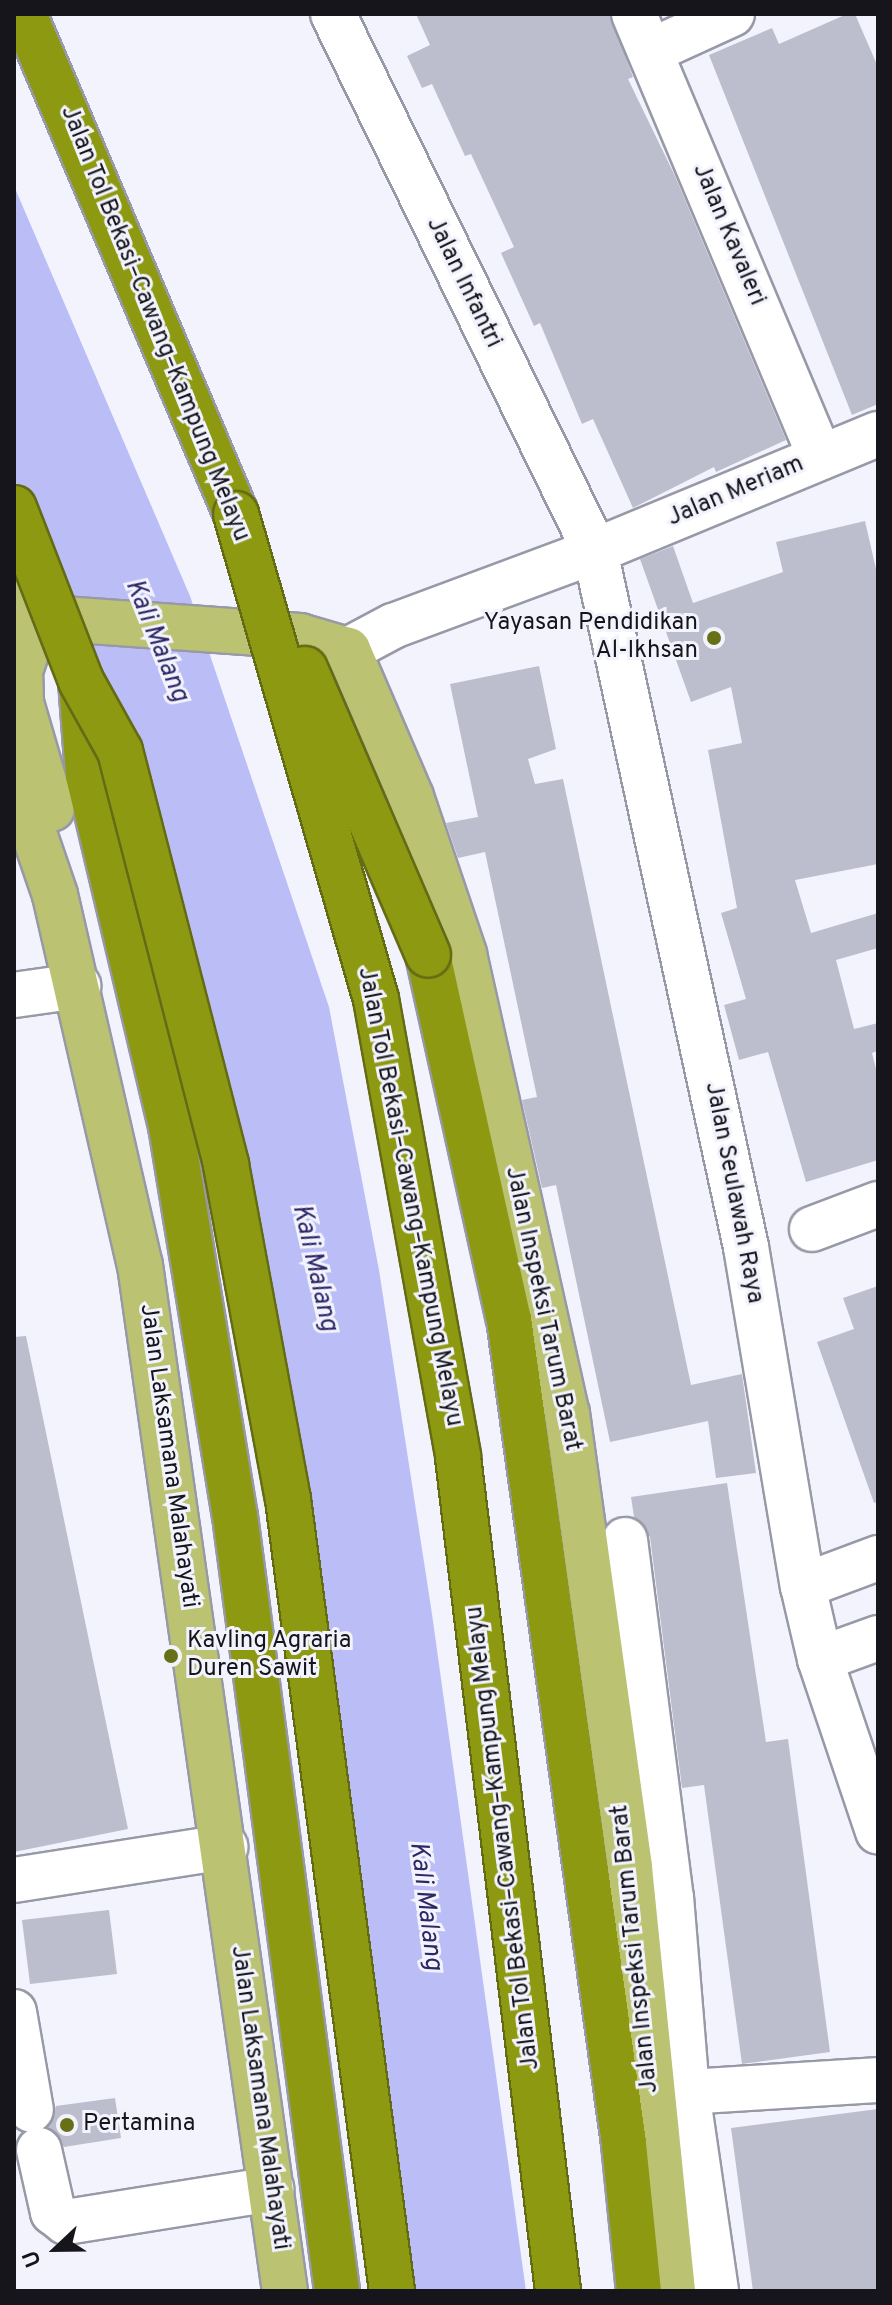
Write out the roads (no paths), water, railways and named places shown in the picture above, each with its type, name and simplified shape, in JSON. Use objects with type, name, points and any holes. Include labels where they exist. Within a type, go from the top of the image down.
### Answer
[{"type":"highway","name":"Jalan Tol Bekasi–Cawang–Kampung Melayu","points":[[24,14],[236,514],[379,1015],[458,1457],[558,2291]]},
{"type":"highway","points":[[14,508],[81,681],[120,751],[226,1165],[288,1499],[392,2291]]},
{"type":"highway","points":[[236,514],[428,955],[509,1319],[624,2144],[639,2291]]},
{"type":"highway","points":[[81,681],[88,775],[171,1126],[235,1516],[337,2291]]},
{"type":"main road","points":[[14,591],[51,618],[300,636],[348,650]]},
{"type":"main road","points":[[51,618],[32,636],[20,670],[21,703],[59,843],[55,895]]},
{"type":"main road","name":"Jalan Inspeksi Tarum Barat","points":[[348,650],[411,797],[464,954],[567,1413],[670,2096],[673,2291]]},
{"type":"main road","name":"Jalan Laksamana Malahayati","points":[[14,775],[55,895],[140,1265],[225,1847],[285,2291]]},
{"type":"street","name":"Jalan Infantri","points":[[333,14],[595,551]]},
{"type":"street","points":[[642,32],[732,14]]},
{"type":"street","name":"Jalan Kavaleri","points":[[642,32],[820,457]]},
{"type":"street","name":"Jalan Meriam","points":[[348,650],[393,626],[595,551],[878,434]]},
{"type":"street","name":"Jalan Seulawah Raya","points":[[595,551],[746,1247],[803,1586],[820,1659],[878,1831]]},
{"type":"street","points":[[14,995],[78,986]]},
{"type":"street","points":[[812,1229],[878,1204]]},
{"type":"street","points":[[625,1540],[671,1897],[670,2096],[716,2291]]},
{"type":"street","points":[[803,1586],[878,1558]]},
{"type":"street","points":[[820,1659],[878,1638]]},
{"type":"street","points":[[14,1880],[225,1847]]},
{"type":"street","points":[[14,2012],[53,2212],[66,2222],[271,2189]]},
{"type":"street","points":[[670,2096],[878,2080]]},
{"type":"water","name":"Kali Malang","points":[[14,186],[190,596],[329,1007],[379,1270],[432,1614],[526,2291],[392,2291],[257,1333],[14,508]]},
{"type":"place","name":"Yayasan Pendidikan Al-Ikhsan","points":[[714,638]]},
{"type":"place","name":"Kavling Agraria Duren Sawit","points":[[171,1656]]},
{"type":"place","name":"Pertamina","points":[[67,2125]]}]
